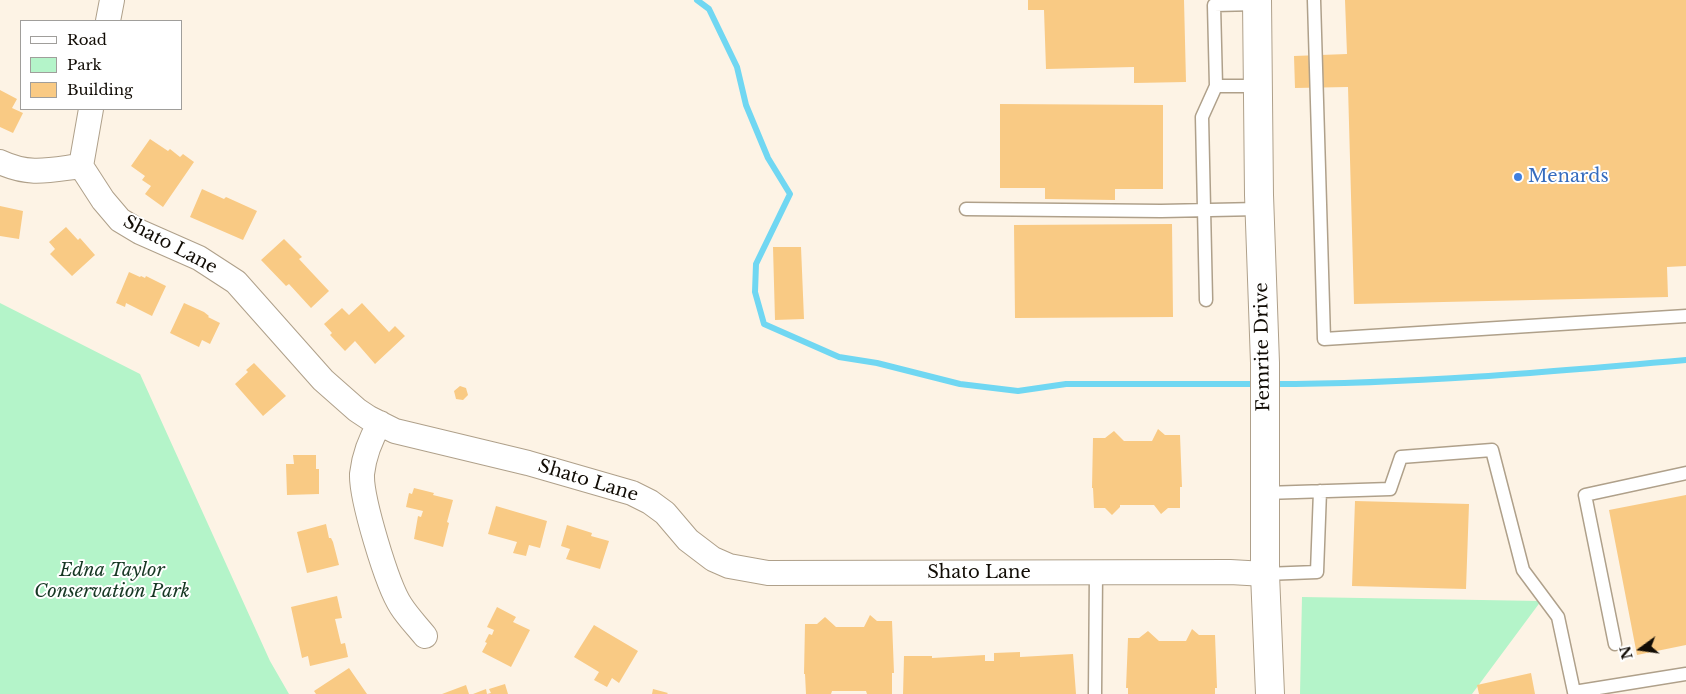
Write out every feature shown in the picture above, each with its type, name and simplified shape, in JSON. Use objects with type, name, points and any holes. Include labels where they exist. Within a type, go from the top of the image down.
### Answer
[{"type":"street","points":[[108,20],[112,0]]},
{"type":"street","name":"Femrite Drive","points":[[1257,2],[1259,209],[1265,371],[1266,574],[1270,694]]},
{"type":"street","points":[[0,162],[28,172],[81,166],[92,110]]},
{"type":"street","name":"Shato Lane","points":[[81,166],[103,200],[120,220],[140,232],[199,258],[236,282],[323,380],[357,410],[395,431],[528,463],[632,493],[650,502],[665,513],[688,540],[702,552],[729,566],[768,573],[1096,572],[1266,574]]},
{"type":"street","points":[[380,423],[364,463],[362,490],[394,594],[425,636]]},
{"type":"lane","points":[[1314,0],[1324,339],[1686,316]]},
{"type":"lane","points":[[1206,300],[1202,116],[1216,86],[1214,5],[1257,2]]},
{"type":"lane","points":[[1216,86],[1258,86]]},
{"type":"lane","points":[[966,210],[1161,211],[1259,209]]},
{"type":"lane","points":[[1265,493],[1390,489],[1401,456],[1492,450],[1523,570],[1558,617],[1574,693],[1633,688],[1686,674]]},
{"type":"lane","points":[[1615,644],[1585,495],[1686,473]]},
{"type":"lane","points":[[1266,574],[1317,572],[1320,491]]},
{"type":"lane","points":[[1095,694],[1096,572]]},
{"type":"green space","name":"Edna Taylor Conservation Park","points":[[0,303],[140,374],[270,661],[289,694],[0,694]]},
{"type":"green space","points":[[1302,597],[1541,601],[1472,694],[1300,694]]},
{"type":"building","points":[[1028,0],[1184,0],[1186,82],[1134,83],[1134,67],[1046,69],[1044,10],[1028,10]]},
{"type":"building","name":"Menards","points":[[1345,0],[1686,0],[1686,266],[1667,267],[1668,297],[1354,304],[1348,87],[1295,88],[1294,56],[1347,54]]},
{"type":"building","points":[[0,90],[17,99],[12,108],[23,113],[13,133],[0,127]]},
{"type":"building","points":[[1000,104],[1163,105],[1163,189],[1115,189],[1115,200],[1045,199],[1045,188],[1000,188]]},
{"type":"building","points":[[150,139],[168,151],[170,149],[180,157],[183,154],[194,162],[163,207],[145,194],[151,186],[142,180],[145,176],[131,166]]},
{"type":"building","points":[[202,189],[257,211],[243,240],[190,217]]},
{"type":"building","points":[[0,206],[23,211],[19,239],[0,236]]},
{"type":"building","points":[[1172,224],[1173,317],[1015,318],[1014,225]]},
{"type":"building","points":[[66,227],[78,240],[80,238],[95,255],[72,276],[50,254],[55,249],[49,242]]},
{"type":"building","points":[[284,239],[302,257],[299,259],[329,291],[311,308],[289,284],[286,286],[261,260]]},
{"type":"building","points":[[773,247],[801,247],[804,319],[775,320]]},
{"type":"building","points":[[129,272],[140,277],[145,278],[146,276],[166,286],[152,316],[126,303],[125,307],[116,303]]},
{"type":"building","points":[[184,303],[204,312],[208,317],[220,323],[210,344],[202,340],[199,347],[170,333]]},
{"type":"building","points":[[362,303],[389,332],[395,326],[405,336],[375,364],[355,341],[345,351],[330,335],[332,333],[324,324],[342,308],[349,315]]},
{"type":"building","points":[[254,363],[286,396],[263,416],[235,384],[248,372],[246,370]]},
{"type":"building","points":[[460,386],[466,388],[468,395],[463,400],[456,399],[454,391]]},
{"type":"building","points":[[1158,429],[1165,435],[1180,435],[1182,487],[1180,487],[1180,508],[1168,508],[1161,514],[1154,505],[1120,505],[1112,515],[1105,508],[1094,508],[1092,488],[1093,438],[1105,438],[1114,431],[1124,441],[1152,441]]},
{"type":"building","points":[[293,455],[316,455],[316,469],[319,469],[319,494],[287,495],[286,464],[294,464]]},
{"type":"building","points":[[414,488],[453,500],[443,547],[414,539],[418,516],[421,517],[423,511],[406,507],[409,493],[412,494]]},
{"type":"building","points":[[1686,495],[1686,645],[1637,655],[1609,510]]},
{"type":"building","points":[[1355,501],[1469,504],[1466,589],[1352,586]]},
{"type":"building","points":[[496,506],[547,521],[540,548],[529,545],[526,556],[513,553],[517,542],[488,534]]},
{"type":"building","points":[[326,524],[339,565],[307,573],[297,532]]},
{"type":"building","points":[[567,525],[592,533],[591,536],[609,541],[600,569],[566,559],[570,549],[561,546]]},
{"type":"building","points":[[337,596],[342,618],[335,619],[341,644],[345,643],[348,657],[310,666],[308,656],[302,658],[291,607]]},
{"type":"building","points":[[497,607],[516,617],[513,622],[530,630],[511,667],[482,652],[489,634],[492,635],[494,630],[487,627]]},
{"type":"building","points":[[870,615],[877,621],[892,621],[894,673],[892,673],[892,694],[867,694],[866,691],[832,691],[831,694],[806,694],[804,674],[805,624],[817,624],[825,617],[836,627],[864,627]]},
{"type":"building","points":[[594,625],[638,651],[619,683],[612,678],[607,687],[594,680],[599,672],[574,657]]},
{"type":"building","points":[[1192,629],[1199,635],[1215,635],[1217,688],[1215,688],[1215,694],[1128,694],[1128,688],[1126,688],[1128,638],[1139,638],[1148,631],[1159,641],[1186,641]]},
{"type":"building","points":[[1020,652],[1020,657],[1073,654],[1076,694],[903,694],[904,656],[932,656],[932,658],[985,655],[985,661],[994,661],[994,653]]},
{"type":"building","points":[[349,668],[367,694],[316,694],[314,691]]},
{"type":"building","points":[[1531,673],[1535,694],[1479,694],[1477,685]]},
{"type":"building","points":[[505,684],[508,694],[487,694],[491,693],[489,689]]},
{"type":"building","points":[[466,685],[469,694],[442,694]]},
{"type":"building","points":[[486,689],[487,694],[473,694]]},
{"type":"building","points":[[653,689],[668,693],[652,694]]},
{"type":"waterway","points":[[697,0],[709,9],[737,67],[746,105],[768,158],[790,194],[756,264],[755,292],[764,324],[839,357],[877,363],[960,384],[1018,391],[1066,384],[1260,384]]},
{"type":"waterway","points":[[1272,384],[1428,380],[1686,360]]},
{"type":"place","name":"Menards","points":[[1518,177]]}]
